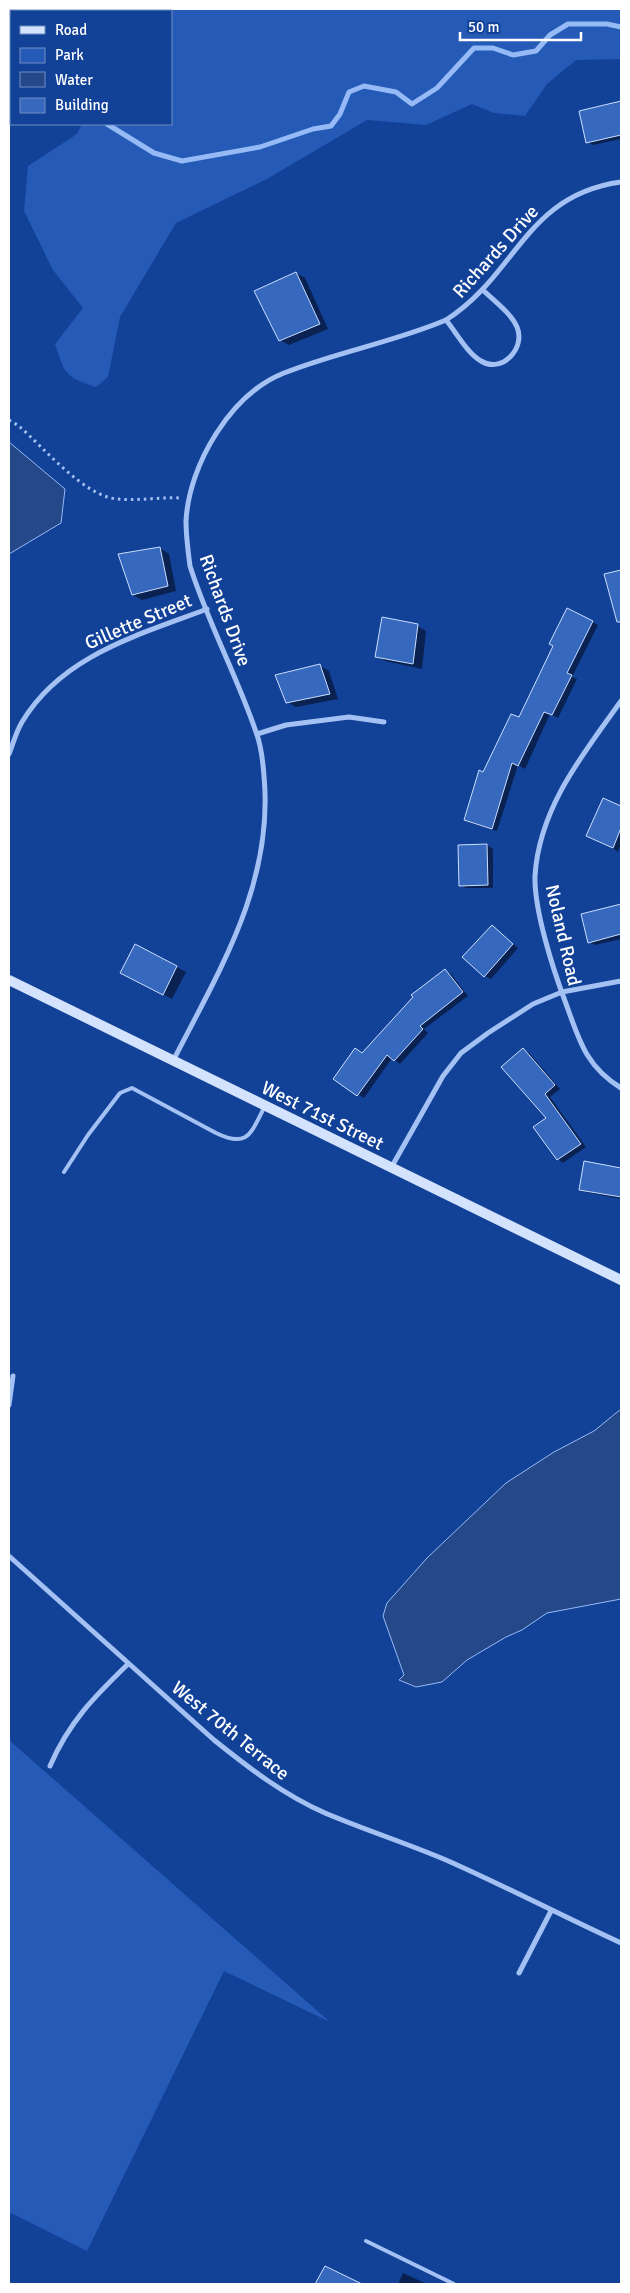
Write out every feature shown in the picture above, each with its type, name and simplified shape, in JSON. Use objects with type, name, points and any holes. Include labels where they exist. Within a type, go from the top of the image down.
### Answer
[{"type":"street","name":"Richards Drive","points":[[173,1061],[241,925],[254,888],[261,857],[266,800],[257,734],[207,608],[196,586],[189,558],[186,519],[190,499],[203,459],[212,440],[234,410],[260,386],[283,373],[446,320],[466,308],[483,290],[537,222],[557,206],[585,190],[621,182]]},
{"type":"street","points":[[446,320],[478,360],[487,364],[497,363],[512,356],[517,348],[519,339],[517,325],[483,290]]},
{"type":"street","name":"Gillette Street","points":[[9,754],[22,723],[47,689],[77,664],[112,645],[207,608]]},
{"type":"street","name":"Noland Road","points":[[621,701],[585,751],[563,786],[544,830],[535,876],[542,922],[562,992],[584,1052],[604,1078],[621,1088]]},
{"type":"street","points":[[257,734],[286,725],[350,717],[384,722]]},
{"type":"street","name":"West 71st Street","points":[[9,980],[621,1280]]},
{"type":"street","points":[[391,1168],[438,1083],[461,1053],[488,1033],[534,1004],[562,992],[621,981]]},
{"type":"street","points":[[9,1405],[13,1376]]},
{"type":"street","name":"West 70th Terrace","points":[[9,1556],[214,1740],[248,1767],[284,1791],[325,1812],[406,1843],[454,1864],[621,1943]]},
{"type":"street","points":[[50,1766],[61,1742],[74,1722],[100,1691],[128,1664]]},
{"type":"street","points":[[518,1973],[551,1911]]},
{"type":"lane","points":[[64,1172],[88,1135],[124,1090],[132,1088],[228,1139],[239,1140],[250,1134],[265,1106]]},
{"type":"lane","points":[[366,2241],[454,2284]]},
{"type":"path","points":[[9,420],[19,426],[84,486],[103,496],[116,499],[163,497],[190,499]]},
{"type":"green space","points":[[9,9],[621,9],[621,59],[576,60],[547,84],[525,116],[494,113],[472,104],[426,125],[367,120],[267,179],[176,223],[120,317],[108,377],[96,387],[72,377],[68,373],[61,362],[55,344],[83,308],[53,270],[24,211],[28,166],[77,134],[82,125],[172,125],[172,10],[10,10],[9,113]]},
{"type":"green space","points":[[9,1740],[330,2022],[224,1971],[87,2251],[9,2212]]},
{"type":"water","points":[[9,442],[65,489],[61,523],[9,554]]},
{"type":"water","points":[[621,1409],[621,1599],[547,1613],[522,1630],[506,1637],[467,1660],[442,1682],[416,1687],[399,1680],[404,1675],[383,1616],[387,1603],[427,1558],[506,1483],[554,1452],[594,1431]]},
{"type":"building","points":[[621,101],[621,135],[586,143],[579,111]]},
{"type":"building","points":[[296,272],[320,324],[279,341],[254,291]]},
{"type":"building","points":[[160,547],[168,586],[132,595],[118,554]]},
{"type":"building","points":[[621,570],[621,622],[617,622],[604,574]]},
{"type":"building","points":[[567,608],[593,621],[567,673],[572,675],[552,715],[544,712],[518,766],[512,763],[492,829],[464,820],[479,770],[483,772],[511,714],[519,717],[553,646],[549,644]]},
{"type":"building","points":[[382,617],[418,624],[413,664],[375,657]]},
{"type":"building","points":[[320,664],[330,694],[286,703],[275,675]]},
{"type":"building","points":[[603,798],[621,806],[621,828],[613,848],[586,836]]},
{"type":"building","points":[[487,844],[488,885],[459,886],[458,845]]},
{"type":"building","points":[[621,904],[621,934],[588,943],[581,914]]},
{"type":"building","points":[[492,925],[513,944],[484,977],[462,957]]},
{"type":"building","points":[[135,944],[177,966],[163,995],[120,973]]},
{"type":"building","points":[[445,969],[463,992],[420,1026],[423,1029],[394,1061],[387,1055],[357,1096],[333,1079],[355,1048],[362,1053],[413,997],[411,995]]},
{"type":"building","points":[[523,1048],[555,1085],[545,1094],[581,1144],[557,1160],[533,1127],[546,1118],[501,1067]]},
{"type":"building","points":[[584,1161],[621,1168],[621,1197],[579,1190]]},
{"type":"building","points":[[325,2266],[362,2284],[315,2284]]},
{"type":"waterway","points":[[109,125],[154,153],[182,161],[260,147],[313,129],[331,126],[340,114],[349,92],[364,86],[396,92],[412,104],[437,88],[474,48],[493,48],[513,55],[536,51],[550,35],[568,24],[607,24],[621,27]]}]
